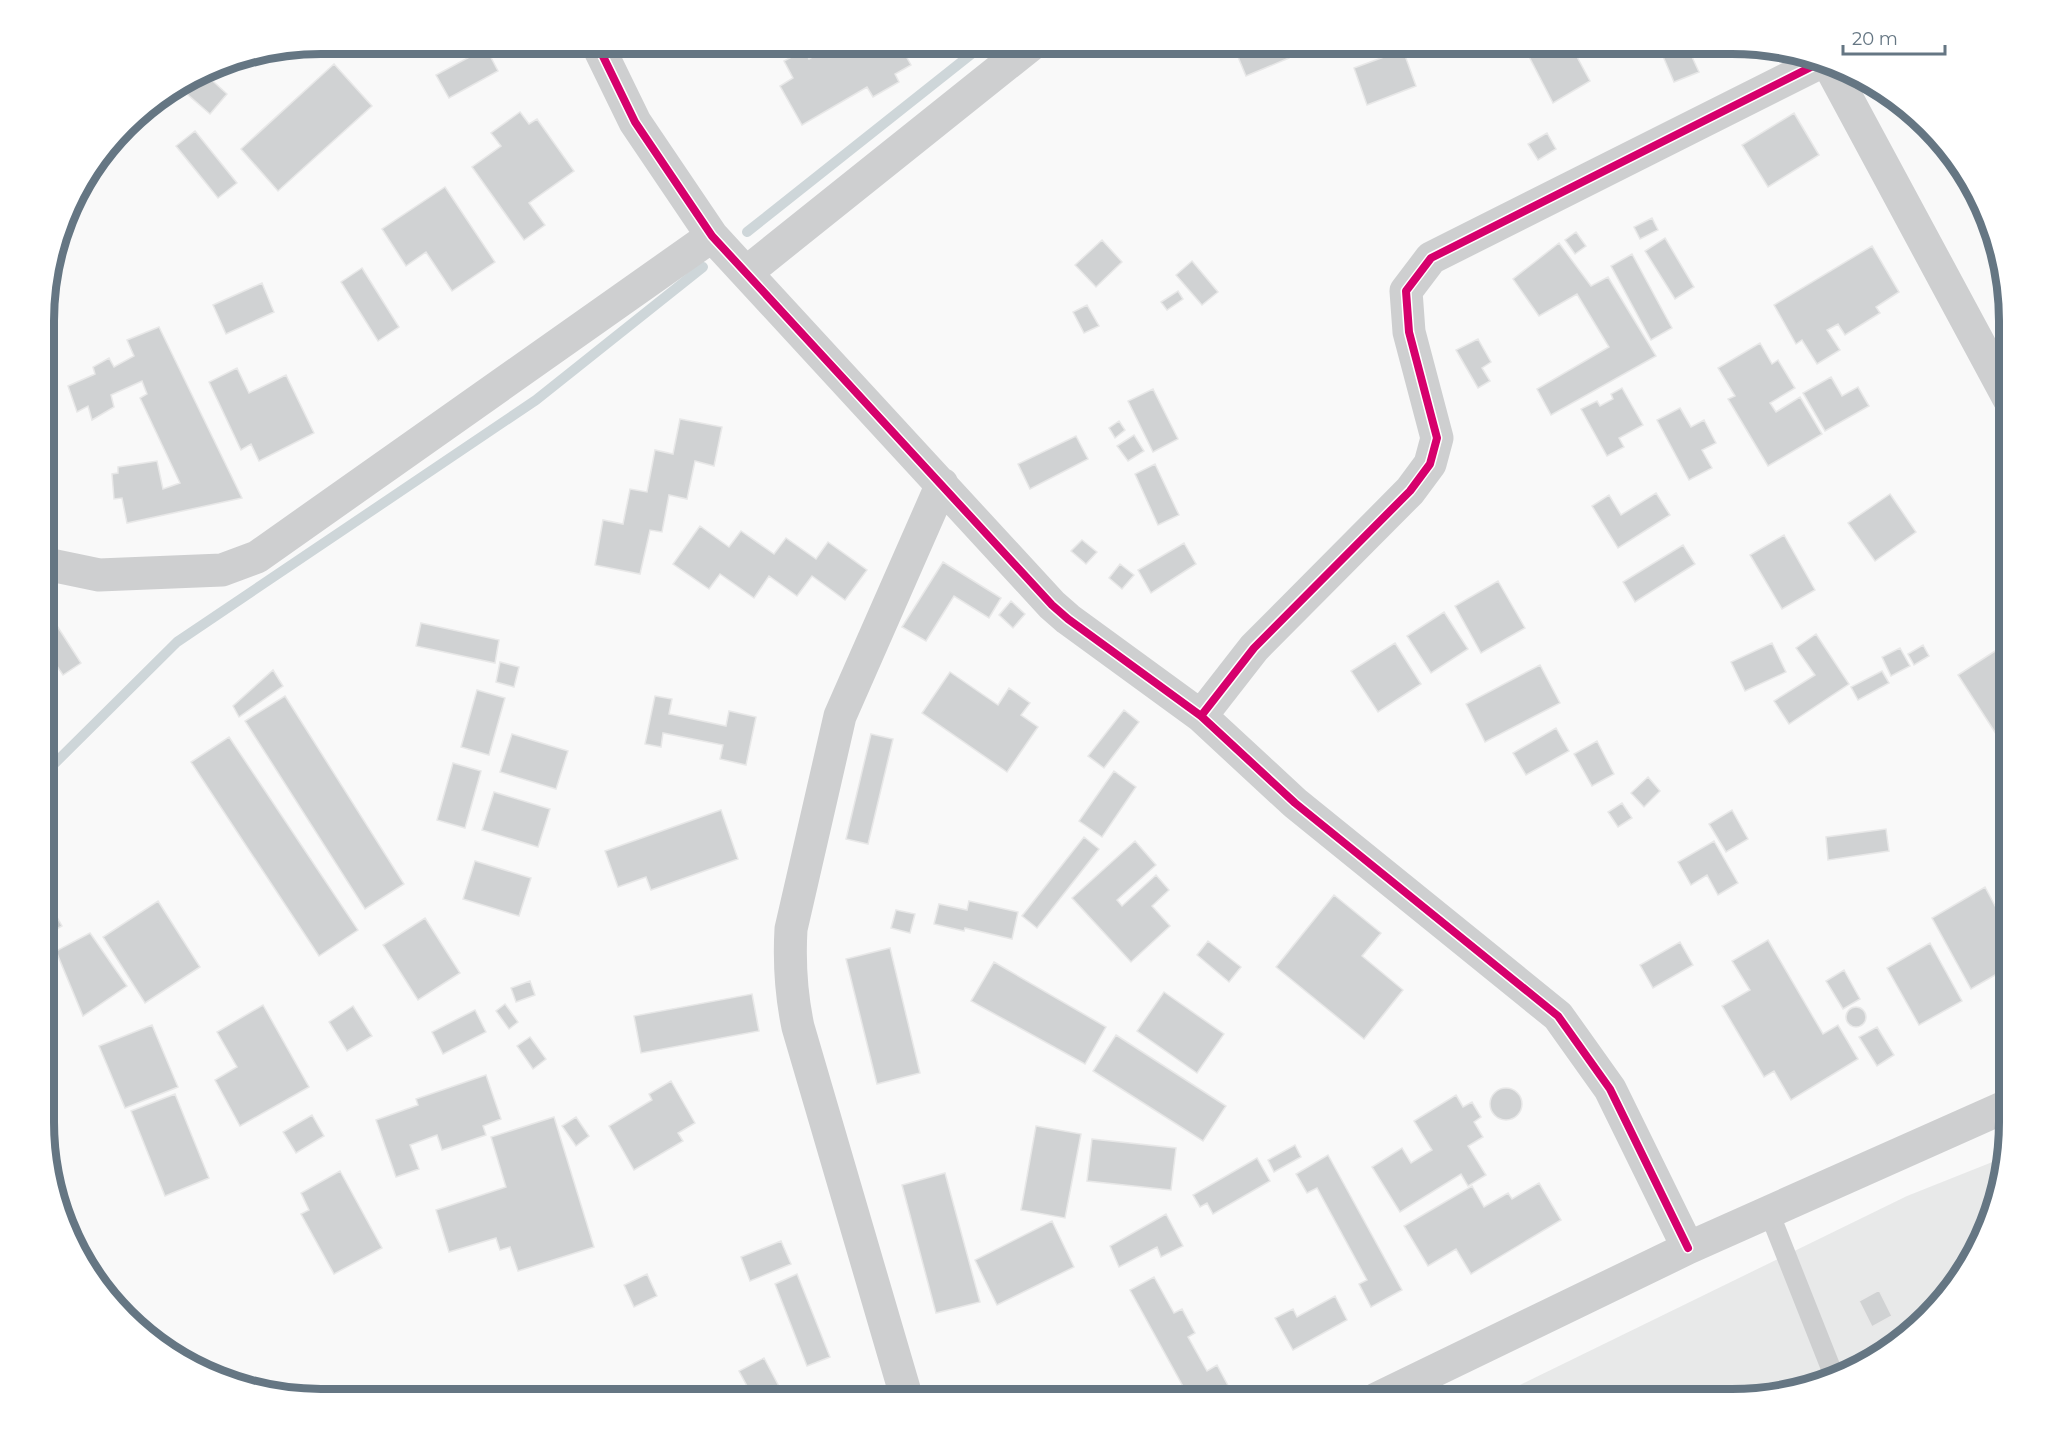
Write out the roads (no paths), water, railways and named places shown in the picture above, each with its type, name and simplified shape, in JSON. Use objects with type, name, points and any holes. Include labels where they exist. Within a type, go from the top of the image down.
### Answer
[{"type":"street","points":[[602,54],[635,122],[712,236],[1068,619],[1201,716],[1295,802],[1558,1016],[1611,1089],[1688,1248]]},
{"type":"street","points":[[747,272],[1020,54]]},
{"type":"street","points":[[1201,716],[1254,648],[1410,491],[1430,464],[1437,438],[1409,332],[1406,291],[1431,258],[1814,67]]},
{"type":"street","points":[[1833,74],[1999,381]]},
{"type":"street","points":[[54,566],[99,575],[222,570],[257,557],[712,236]]},
{"type":"street","points":[[904,1389],[798,1028],[791,993],[789,963],[792,929],[840,716],[942,484]]},
{"type":"street","points":[[1397,1389],[1688,1248],[1999,1109]]},
{"type":"lane","points":[[1769,1212],[1832,1370]]},
{"type":"waterway","points":[[747,232],[971,54]]},
{"type":"waterway","points":[[54,764],[177,642],[536,400],[703,267]]}]
